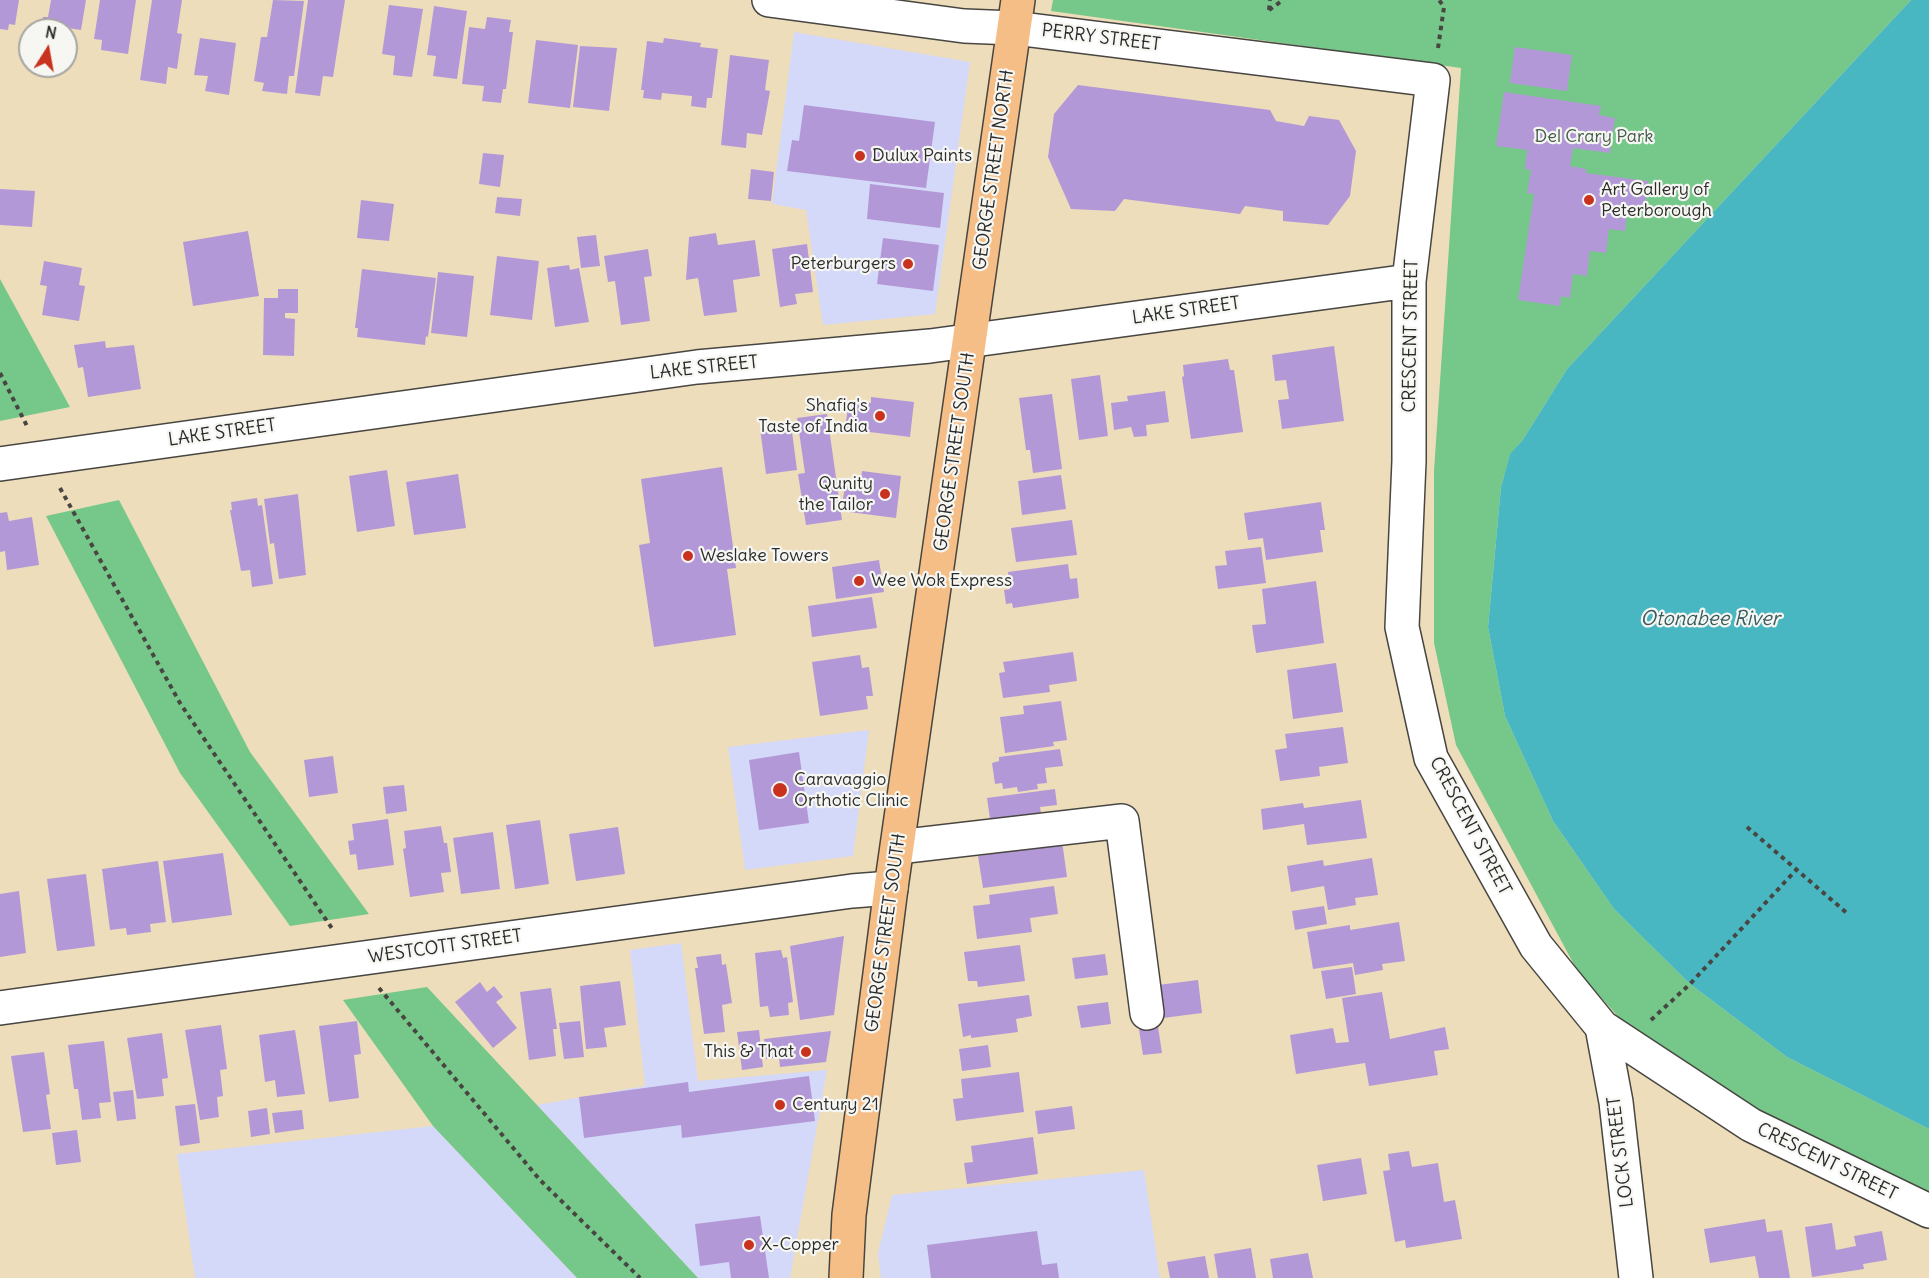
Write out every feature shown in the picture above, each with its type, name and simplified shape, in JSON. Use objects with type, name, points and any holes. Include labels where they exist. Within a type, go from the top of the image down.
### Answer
[{"type":"main road","name":"GEORGE STREET NORTH","points":[[971,340],[1016,14]]},
{"type":"main road","name":"GEORGE STREET SOUTH","points":[[846,1278],[849,1215],[891,888],[971,340]]},
{"type":"street","name":"PERRY STREET","points":[[785,1],[964,26],[1016,14],[1433,80]]},
{"type":"street","name":"CRESCENT STREET","points":[[1433,80],[1409,281],[1409,461],[1402,627],[1431,758],[1536,946],[1614,1035],[1751,1125],[1929,1211]]},
{"type":"street","name":"LAKE STREET","points":[[0,464],[697,367],[930,346],[1409,281]]},
{"type":"street","points":[[898,847],[1122,822],[1147,1013]]},
{"type":"street","name":"WESTCOTT STREET","points":[[0,1008],[852,891],[891,888]]},
{"type":"street","name":"LOCK STREET","points":[[1614,1035],[1616,1102],[1636,1278]]},
{"type":"path","points":[[1270,0],[1269,10],[1283,0]]},
{"type":"path","points":[[0,373],[44,458],[180,703],[335,933],[540,1180],[640,1278]]},
{"type":"path","points":[[1748,827],[1848,914]]},
{"type":"path","points":[[1614,1035],[1690,984],[1797,869]]},
{"type":"shaded area","points":[[794,32],[970,62],[935,314],[823,325],[806,210],[772,204]]},
{"type":"shaded area","points":[[869,730],[853,856],[745,870],[728,747]]},
{"type":"shaded area","points":[[681,943],[698,1081],[827,1070],[790,1278],[698,1278],[537,1105],[645,1086],[630,950]]},
{"type":"shaded area","points":[[433,1126],[577,1278],[195,1278],[177,1154]]},
{"type":"shaded area","points":[[1144,1170],[1160,1278],[881,1278],[878,1253],[892,1195]]},
{"type":"green space","name":"Del Crary Park","points":[[1053,0],[1911,0],[1567,369],[1522,441],[1510,455],[1501,487],[1488,627],[1505,716],[1553,821],[1614,909],[1690,984],[1787,1057],[1929,1129],[1929,1195],[1767,1118],[1641,1042],[1578,972],[1456,745],[1434,643],[1434,471],[1461,68],[1051,11]]},
{"type":"green space","points":[[0,279],[70,407],[0,421]]},
{"type":"green space","points":[[119,500],[250,752],[369,914],[290,926],[180,773],[46,516]]},
{"type":"green space","points":[[427,987],[698,1278],[577,1278],[433,1126],[343,1000]]},
{"type":"water","name":"Otonabee River","points":[[1911,0],[1929,0],[1929,1129],[1787,1057],[1690,984],[1614,909],[1553,821],[1505,716],[1488,627],[1501,487],[1510,454],[1522,441],[1567,369]]},
{"type":"building","points":[[0,0],[19,0],[15,25],[9,24],[8,30],[0,29]]},
{"type":"building","points":[[51,0],[86,0],[81,30],[78,30],[78,18],[43,18],[48,17]]},
{"type":"building","points":[[100,0],[136,0],[128,54],[101,50],[102,40],[94,39]]},
{"type":"building","points":[[152,0],[182,0],[177,33],[182,34],[177,69],[168,67],[166,84],[140,80]]},
{"type":"building","points":[[273,0],[304,1],[294,76],[289,76],[287,94],[262,91],[264,83],[254,81],[261,37],[267,37]]},
{"type":"building","points":[[308,0],[345,0],[333,77],[323,76],[320,96],[295,93]]},
{"type":"building","points":[[389,5],[423,9],[412,77],[393,75],[395,56],[382,54]]},
{"type":"building","points":[[434,6],[467,11],[457,79],[433,76],[436,56],[427,55]]},
{"type":"building","points":[[487,17],[511,20],[509,32],[513,32],[506,89],[503,89],[501,103],[482,101],[484,86],[462,84],[469,27],[485,29]]},
{"type":"building","points":[[200,38],[236,43],[229,95],[205,91],[208,76],[194,75]]},
{"type":"building","points":[[664,38],[701,43],[700,47],[718,49],[712,98],[707,98],[706,108],[691,106],[692,96],[662,93],[661,100],[643,98],[644,90],[641,90],[647,41],[663,43]]},
{"type":"building","points":[[536,40],[578,45],[570,108],[528,103]]},
{"type":"building","points":[[580,46],[617,48],[609,111],[573,107]]},
{"type":"building","points":[[1515,47],[1572,55],[1567,91],[1510,83]]},
{"type":"building","points":[[730,55],[769,60],[765,90],[770,91],[762,135],[747,133],[746,148],[721,145]]},
{"type":"building","points":[[1078,85],[1270,110],[1276,121],[1304,126],[1309,116],[1339,120],[1356,151],[1350,196],[1328,225],[1283,221],[1283,211],[1245,206],[1240,214],[1124,199],[1115,211],[1071,209],[1048,157],[1054,114]]},
{"type":"building","name":"Art Gallery of Peterborough","points":[[1504,92],[1601,106],[1599,115],[1615,118],[1610,153],[1573,148],[1570,166],[1586,169],[1586,173],[1648,181],[1645,208],[1628,206],[1625,231],[1609,229],[1606,253],[1590,251],[1587,276],[1573,274],[1570,298],[1561,296],[1560,306],[1518,300],[1534,194],[1527,193],[1531,170],[1525,169],[1527,150],[1496,146]]},
{"type":"building","name":"Dulux Paints","points":[[804,105],[935,122],[926,188],[787,171],[792,140],[799,141]]},
{"type":"building","points":[[483,153],[504,155],[500,187],[479,184]]},
{"type":"building","points":[[751,169],[774,172],[771,201],[748,199]]},
{"type":"building","points":[[870,184],[944,193],[940,228],[867,219]]},
{"type":"building","points":[[0,189],[35,191],[32,227],[0,225]]},
{"type":"building","points":[[497,197],[522,199],[520,216],[495,213]]},
{"type":"building","points":[[361,200],[394,204],[389,241],[357,238]]},
{"type":"building","points":[[248,231],[259,296],[193,306],[183,242]]},
{"type":"building","points":[[716,233],[718,245],[755,240],[760,276],[733,280],[737,312],[704,316],[698,278],[686,280],[689,237]]},
{"type":"building","points":[[596,235],[600,266],[581,268],[577,237]]},
{"type":"building","name":"Peterburgers","points":[[883,238],[939,245],[933,291],[877,284]]},
{"type":"building","points":[[807,244],[813,292],[795,294],[797,304],[780,307],[772,249]]},
{"type":"building","points":[[648,249],[652,276],[644,277],[650,321],[621,325],[615,281],[608,282],[604,256]]},
{"type":"building","points":[[497,256],[539,261],[532,320],[490,315]]},
{"type":"building","points":[[44,261],[82,268],[79,285],[85,286],[79,321],[42,315],[47,286],[40,285]]},
{"type":"building","points":[[569,265],[570,270],[579,268],[589,322],[555,327],[547,268]]},
{"type":"building","points":[[362,269],[436,278],[425,345],[357,337],[358,328],[355,328]]},
{"type":"building","points":[[438,272],[474,276],[467,337],[431,333]]},
{"type":"building","points":[[278,289],[298,289],[298,313],[285,313],[285,318],[295,319],[294,356],[263,355],[264,298],[278,298]]},
{"type":"building","points":[[105,341],[106,348],[134,345],[141,389],[88,397],[83,367],[78,368],[74,345]]},
{"type":"building","points":[[1334,346],[1344,421],[1282,429],[1278,400],[1289,399],[1286,380],[1275,381],[1272,355]]},
{"type":"building","points":[[1228,359],[1230,370],[1234,370],[1243,432],[1191,439],[1182,377],[1184,376],[1183,365]]},
{"type":"building","points":[[1100,375],[1108,436],[1079,440],[1071,379]]},
{"type":"building","points":[[1165,391],[1169,422],[1146,425],[1147,436],[1134,437],[1131,427],[1114,430],[1111,403],[1128,401],[1127,396]]},
{"type":"building","points":[[1052,394],[1062,469],[1033,473],[1030,450],[1026,450],[1019,398]]},
{"type":"building","name":"Shafiq's Taste of India","points":[[871,397],[914,402],[910,437],[845,429],[849,400],[871,403]]},
{"type":"building","points":[[827,414],[842,520],[806,525],[798,474],[805,473],[797,418]]},
{"type":"building","points":[[791,424],[797,470],[766,474],[760,428]]},
{"type":"building","name":"Weslake Towers","points":[[722,467],[736,568],[727,569],[736,635],[654,647],[639,545],[650,543],[641,479]]},
{"type":"building","points":[[387,470],[395,526],[357,532],[349,476]]},
{"type":"building","points":[[862,471],[901,476],[896,518],[841,511],[845,486],[860,488]]},
{"type":"building","points":[[458,474],[466,528],[414,535],[406,482]]},
{"type":"building","points":[[1061,475],[1066,509],[1022,515],[1018,481]]},
{"type":"building","points":[[298,494],[306,575],[279,579],[274,543],[270,544],[264,499]]},
{"type":"building","points":[[257,498],[258,506],[262,505],[273,584],[252,587],[250,570],[241,571],[230,510],[232,510],[231,502]]},
{"type":"building","points":[[1321,502],[1325,530],[1320,530],[1323,552],[1266,560],[1263,538],[1248,540],[1244,513]]},
{"type":"building","points":[[7,512],[9,521],[32,517],[39,565],[7,570],[5,551],[0,552],[0,513]]},
{"type":"building","points":[[1072,520],[1077,555],[1016,562],[1011,528]]},
{"type":"building","points":[[1261,547],[1266,583],[1218,589],[1215,566],[1227,565],[1225,551]]},
{"type":"building","points":[[879,560],[884,592],[836,599],[832,567]]},
{"type":"building","points":[[1068,564],[1070,579],[1077,578],[1079,598],[1013,608],[1012,603],[1006,604],[1004,590],[1010,589],[1008,572]]},
{"type":"building","points":[[1316,581],[1324,643],[1256,653],[1252,625],[1266,624],[1262,589]]},
{"type":"building","points":[[872,597],[877,628],[812,637],[808,606]]},
{"type":"building","points":[[1073,652],[1077,681],[1049,685],[1050,692],[1003,698],[999,673],[1005,672],[1003,662]]},
{"type":"building","points":[[860,655],[862,668],[869,667],[873,696],[866,696],[868,709],[820,716],[812,662]]},
{"type":"building","points":[[1336,663],[1343,712],[1293,719],[1287,670]]},
{"type":"building","points":[[1061,701],[1067,740],[1053,742],[1054,746],[1005,753],[1000,717],[1024,714],[1023,706]]},
{"type":"building","points":[[1343,727],[1348,763],[1319,767],[1320,776],[1280,781],[1275,750],[1287,748],[1285,734]]},
{"type":"building","points":[[1060,749],[1063,766],[1045,768],[1047,783],[1037,784],[1038,789],[1018,792],[1017,787],[1003,789],[1002,783],[995,784],[992,763],[999,761],[999,757]]},
{"type":"building","points":[[799,752],[809,823],[759,830],[749,760]]},
{"type":"building","points":[[333,756],[338,793],[309,797],[304,760]]},
{"type":"building","points":[[404,785],[407,811],[386,814],[383,787]]},
{"type":"building","points":[[1055,789],[1057,805],[1040,807],[1043,824],[991,826],[987,798]]},
{"type":"building","points":[[1361,800],[1367,838],[1307,845],[1304,824],[1263,830],[1261,809],[1303,803],[1304,808]]},
{"type":"building","points":[[388,819],[394,865],[358,870],[356,854],[350,855],[348,841],[354,840],[352,824]]},
{"type":"building","points":[[540,820],[549,884],[515,889],[506,825]]},
{"type":"building","points":[[441,826],[444,843],[447,843],[451,872],[441,873],[444,892],[410,897],[403,849],[406,848],[404,831]]},
{"type":"building","points":[[618,827],[625,874],[576,881],[569,834]]},
{"type":"building","points":[[493,832],[500,889],[461,894],[453,838]]},
{"type":"building","points":[[1062,841],[1067,877],[983,888],[978,856],[1011,851],[1011,847]]},
{"type":"building","points":[[223,853],[232,915],[172,923],[163,861]]},
{"type":"building","points":[[1372,858],[1378,895],[1355,898],[1356,905],[1328,910],[1324,886],[1291,892],[1287,866],[1323,860],[1324,866]]},
{"type":"building","points":[[158,861],[166,922],[150,924],[151,932],[127,935],[126,928],[110,930],[102,869]]},
{"type":"building","points":[[86,874],[95,946],[57,951],[47,879]]},
{"type":"building","points":[[1054,886],[1058,914],[1030,918],[1032,932],[977,939],[973,906],[990,904],[989,895]]},
{"type":"building","points":[[19,891],[26,953],[0,957],[0,894]]},
{"type":"building","points":[[1324,906],[1327,924],[1295,930],[1292,911]]},
{"type":"building","points":[[1399,922],[1405,961],[1382,964],[1383,970],[1355,975],[1353,963],[1313,969],[1307,932],[1350,925],[1350,930]]},
{"type":"building","points":[[844,936],[834,1015],[800,1020],[790,946]]},
{"type":"building","points":[[1020,945],[1025,981],[978,987],[977,981],[968,981],[964,952]]},
{"type":"building","points":[[781,950],[783,958],[787,957],[793,1002],[788,1003],[789,1015],[770,1017],[768,1006],[760,1007],[755,953]]},
{"type":"building","points":[[721,954],[722,965],[726,964],[732,1003],[722,1005],[725,1032],[704,1034],[695,968],[698,968],[696,957]]},
{"type":"building","points":[[1105,954],[1108,975],[1075,979],[1072,958]]},
{"type":"building","points":[[1352,967],[1356,994],[1326,999],[1321,971]]},
{"type":"building","points":[[1198,980],[1202,1013],[1163,1018],[1158,985]]},
{"type":"building","points":[[620,981],[626,1025],[604,1028],[607,1047],[586,1049],[580,986]]},
{"type":"building","points":[[480,982],[487,992],[494,986],[503,997],[496,1002],[517,1028],[493,1048],[455,1002]]},
{"type":"building","points":[[551,988],[557,1029],[553,1029],[556,1056],[529,1060],[520,992]]},
{"type":"building","points":[[1382,992],[1390,1039],[1445,1027],[1449,1049],[1434,1051],[1438,1075],[1369,1086],[1365,1063],[1296,1074],[1290,1035],[1333,1028],[1336,1043],[1349,1042],[1342,998]]},
{"type":"building","points":[[1029,995],[1032,1016],[1016,1019],[1018,1032],[963,1037],[958,1004]]},
{"type":"building","points":[[1108,1002],[1111,1024],[1081,1028],[1077,1006]]},
{"type":"building","points":[[1157,1020],[1162,1053],[1143,1055],[1138,1023]]},
{"type":"building","points":[[357,1021],[361,1054],[354,1055],[359,1098],[329,1102],[319,1026]]},
{"type":"building","points":[[580,1021],[584,1057],[564,1059],[559,1023]]},
{"type":"building","points":[[221,1025],[227,1069],[220,1070],[223,1096],[217,1097],[219,1117],[200,1120],[185,1030]]},
{"type":"building","points":[[295,1030],[305,1094],[277,1097],[275,1080],[265,1082],[259,1035]]},
{"type":"building","points":[[759,1030],[763,1067],[742,1070],[737,1032]]},
{"type":"building","points":[[831,1031],[826,1062],[780,1067],[779,1057],[766,1059],[764,1039]]},
{"type":"building","points":[[162,1033],[168,1078],[162,1079],[164,1096],[137,1099],[127,1038]]},
{"type":"building","points":[[104,1041],[111,1102],[99,1103],[101,1118],[82,1120],[78,1089],[74,1089],[68,1045]]},
{"type":"building","points":[[988,1045],[991,1067],[962,1071],[959,1049]]},
{"type":"building","points":[[44,1052],[50,1094],[46,1095],[51,1129],[23,1132],[11,1056]]},
{"type":"building","points":[[1019,1072],[1024,1112],[956,1121],[953,1099],[963,1098],[961,1079]]},
{"type":"building","points":[[809,1076],[815,1121],[682,1138],[681,1125],[584,1138],[579,1097],[688,1082],[689,1092]]},
{"type":"building","points":[[133,1090],[136,1119],[117,1121],[113,1092]]},
{"type":"building","points":[[195,1104],[200,1143],[180,1146],[175,1106]]},
{"type":"building","points":[[1072,1106],[1075,1129],[1038,1134],[1035,1111]]},
{"type":"building","points":[[267,1108],[270,1134],[251,1137],[248,1111]]},
{"type":"building","points":[[302,1110],[304,1129],[275,1133],[272,1113]]},
{"type":"building","points":[[77,1130],[81,1162],[56,1165],[52,1133]]},
{"type":"building","points":[[1033,1137],[1038,1174],[967,1184],[964,1163],[973,1162],[971,1146]]},
{"type":"building","points":[[1409,1151],[1412,1167],[1438,1163],[1444,1202],[1455,1200],[1462,1239],[1406,1248],[1405,1240],[1395,1242],[1383,1171],[1390,1170],[1388,1154]]},
{"type":"building","points":[[1361,1158],[1367,1194],[1323,1201],[1317,1165]]},
{"type":"building","points":[[760,1216],[769,1278],[731,1278],[729,1262],[700,1266],[695,1224]]},
{"type":"building","points":[[1765,1219],[1767,1232],[1782,1230],[1790,1278],[1759,1278],[1755,1256],[1710,1263],[1704,1229]]},
{"type":"building","points":[[1832,1223],[1836,1250],[1856,1246],[1854,1236],[1882,1231],[1887,1260],[1863,1264],[1864,1269],[1812,1277],[1805,1227]]},
{"type":"building","points":[[1037,1231],[1042,1265],[1057,1263],[1059,1278],[931,1278],[927,1245]]},
{"type":"building","points":[[1251,1248],[1256,1278],[1218,1278],[1214,1254]]},
{"type":"building","points":[[1308,1253],[1313,1278],[1273,1278],[1270,1259]]},
{"type":"building","points":[[1205,1256],[1209,1278],[1170,1278],[1167,1262]]},
{"type":"place","name":"Dulux Paints","points":[[860,156]]},
{"type":"place","name":"Art Gallery of Peterborough","points":[[1589,200]]},
{"type":"place","name":"Peterburgers","points":[[908,264]]},
{"type":"place","name":"Shafiq's Taste of India","points":[[880,416]]},
{"type":"place","name":"Qunity the Tailor","points":[[885,494]]},
{"type":"place","name":"Weslake Towers","points":[[688,556]]},
{"type":"place","name":"Wee Wok Express","points":[[859,581]]},
{"type":"place","name":"Caravaggio Orthotic Clinic","points":[[780,790]]},
{"type":"place","name":"This & That","points":[[806,1052]]},
{"type":"place","name":"Century 21","points":[[780,1105]]},
{"type":"place","name":"X-Copper","points":[[749,1245]]}]
